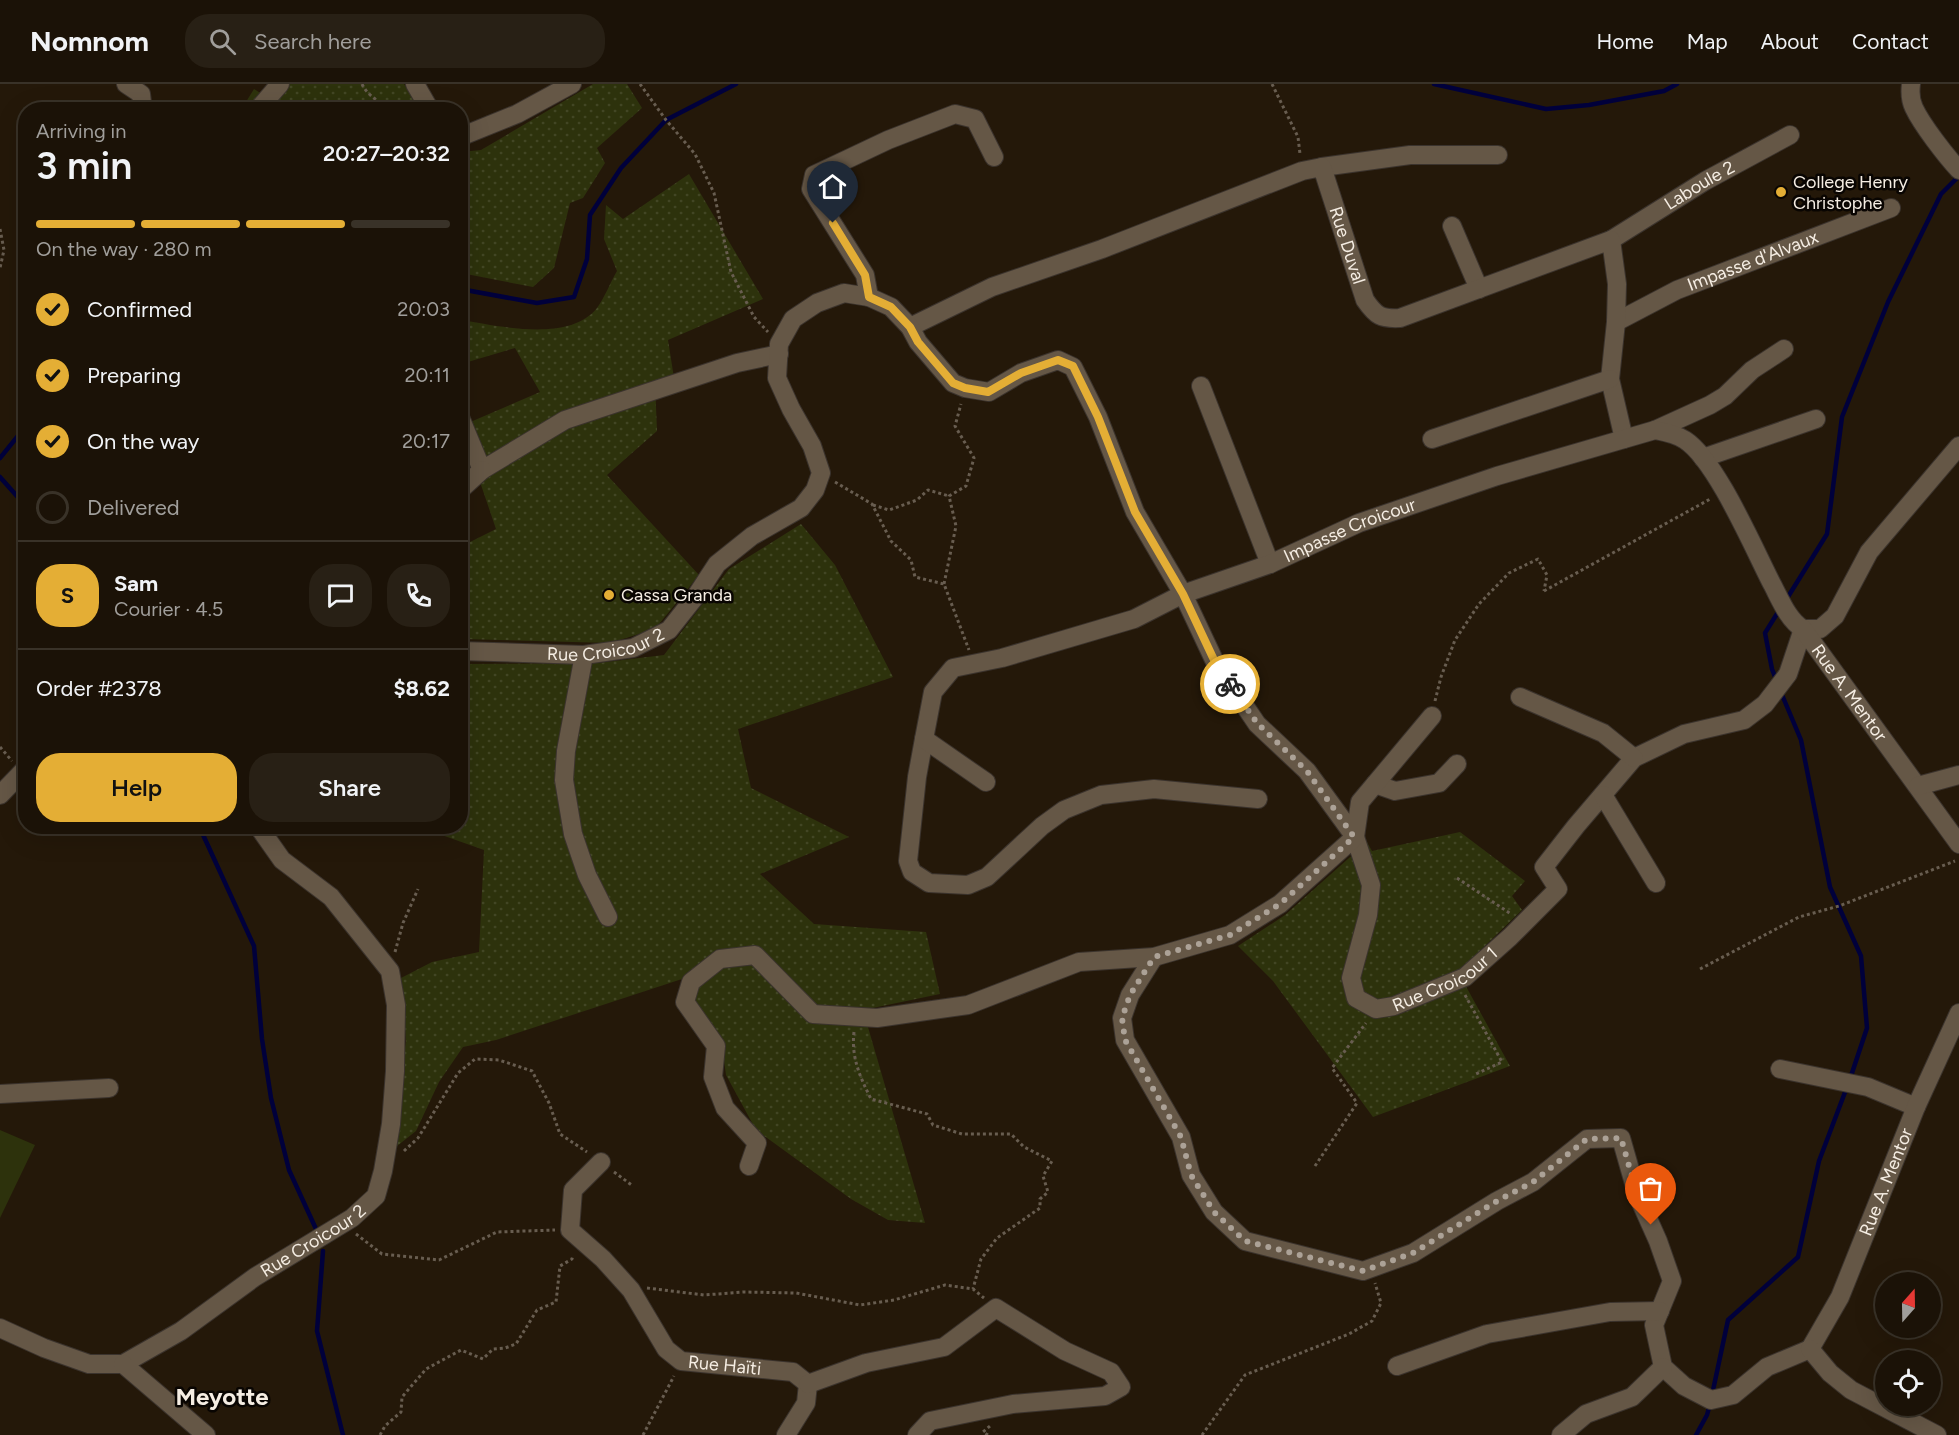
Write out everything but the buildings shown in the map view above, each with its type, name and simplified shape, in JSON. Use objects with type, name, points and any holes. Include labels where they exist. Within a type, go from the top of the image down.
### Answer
[{"type":"street","points":[[126,84],[141,94],[142,102]]},
{"type":"street","points":[[264,102],[280,84]]},
{"type":"street","points":[[415,84],[425,102]]},
{"type":"street","points":[[468,134],[509,118],[540,92],[572,84]]},
{"type":"street","points":[[1911,84],[1910,95],[1913,107],[1954,165]]},
{"type":"street","points":[[869,297],[865,275],[811,189],[814,175],[888,140],[956,114],[975,119],[993,157]]},
{"type":"street","name":"Laboule 2","points":[[1611,240],[1705,181],[1790,135]]},
{"type":"street","points":[[910,327],[993,287],[1102,249],[1302,171],[1410,155],[1498,155]]},
{"type":"street","name":"Rue Duval","points":[[1322,167],[1365,300],[1374,313],[1386,319],[1400,318],[1611,240]]},
{"type":"street","name":"Impasse d'Alvaux","points":[[1616,322],[1677,290],[1891,208]]},
{"type":"street","points":[[1452,226],[1479,290]]},
{"type":"street","points":[[1611,240],[1617,284],[1610,379],[1624,439]]},
{"type":"street","points":[[821,473],[812,446],[777,378],[779,349],[793,320],[817,303],[844,293],[869,297],[891,307],[910,327],[918,342],[953,383],[965,388],[988,392],[1021,373],[1058,360],[1073,366],[1098,417],[1135,512],[1183,594]]},
{"type":"street","points":[[468,483],[482,470],[565,420],[779,349]]},
{"type":"street","name":"Impasse Croicour","points":[[1258,799],[1154,789],[1101,795],[1064,810],[1042,826],[987,878],[968,885],[929,883],[912,872],[908,861],[917,777],[933,692],[953,668],[1002,658],[1134,619],[1183,594],[1270,564],[1370,520],[1497,476],[1655,430],[1718,401],[1752,370],[1784,349]]},
{"type":"street","points":[[1432,439],[1610,379]]},
{"type":"street","points":[[1201,386],[1270,564]]},
{"type":"street","points":[[1703,458],[1816,419]]},
{"type":"street","points":[[1655,430],[1686,441],[1703,458],[1724,492],[1788,613],[1803,629],[1820,628],[1835,616],[1869,552],[1959,446]]},
{"type":"street","points":[[468,436],[482,470]]},
{"type":"street","name":"Rue Croicour 2","points":[[468,651],[584,655],[633,648],[669,630],[696,596],[717,564],[752,536],[801,508],[815,490],[821,473]]},
{"type":"street","name":"Rue Croicour 1","points":[[1183,594],[1215,662],[1257,723],[1307,771],[1354,837],[1371,885],[1368,915],[1351,978],[1356,998],[1376,1010],[1394,1006],[1465,977],[1558,889],[1544,867],[1634,758],[1684,734],[1744,720],[1765,704],[1788,674],[1803,629]]},
{"type":"street","name":"Rue A. Mentor","points":[[1803,629],[1959,844]]},
{"type":"street","points":[[584,655],[566,751],[564,780],[577,844],[587,875],[609,917]]},
{"type":"street","points":[[1520,697],[1604,733],[1634,758]]},
{"type":"street","points":[[749,1166],[757,1143],[725,1108],[713,1077],[716,1046],[685,1002],[691,982],[720,959],[755,956],[813,1014],[878,1018],[968,1005],[1079,962],[1154,957],[1230,935],[1280,904],[1354,837],[1360,802],[1432,716]]},
{"type":"street","points":[[924,740],[986,783]]},
{"type":"street","points":[[1376,784],[1395,791],[1439,783],[1457,764]]},
{"type":"street","points":[[1918,786],[1959,775]]},
{"type":"street","points":[[0,795],[18,776]]},
{"type":"street","points":[[1603,795],[1656,883]]},
{"type":"street","name":"Rue Croicour 2","points":[[0,1328],[44,1348],[89,1364],[123,1364],[181,1331],[255,1277],[352,1218],[375,1196],[383,1171],[391,1124],[395,1071],[396,1005],[390,971],[331,897],[282,860],[264,834]]},
{"type":"street","points":[[1154,957],[1130,995],[1122,1018],[1125,1040],[1181,1137],[1191,1175],[1214,1212],[1245,1241],[1363,1271],[1413,1253],[1497,1201],[1533,1182],[1587,1139],[1621,1138],[1637,1194],[1658,1241],[1672,1281],[1654,1325],[1663,1367],[1684,1386],[1711,1400],[1733,1395],[1767,1367],[1810,1349],[1830,1373],[1851,1390],[1937,1435]]},
{"type":"street","name":"Rue A. Mentor","points":[[1810,1349],[1840,1297],[1916,1107],[1959,1013]]},
{"type":"street","points":[[1780,1069],[1868,1087],[1916,1107]]},
{"type":"street","points":[[0,1094],[109,1088]]},
{"type":"street","points":[[574,1234],[573,1190],[601,1162]]},
{"type":"street","name":"Rue Haïti","points":[[574,1234],[603,1259],[631,1290],[666,1349],[681,1360],[793,1372],[808,1384]]},
{"type":"street","points":[[786,1435],[807,1403],[808,1384],[866,1363],[944,1347],[996,1308],[1065,1351],[1111,1372],[1121,1387],[1105,1396],[1013,1404],[930,1422],[917,1435]]},
{"type":"street","points":[[1397,1366],[1487,1334],[1610,1312],[1660,1311]]},
{"type":"street","points":[[123,1364],[206,1435]]},
{"type":"street","points":[[1561,1435],[1586,1414],[1632,1397],[1663,1367]]},
{"type":"path","points":[[362,84],[366,93],[378,102]]},
{"type":"path","points":[[640,84],[695,154],[714,193],[731,272],[754,317],[779,349]]},
{"type":"path","points":[[1272,84],[1299,136],[1302,171]]},
{"type":"path","points":[[0,229],[4,250],[0,268]]},
{"type":"path","points":[[821,473],[872,504],[889,510],[917,500],[928,490],[949,496],[966,486],[974,458],[955,426],[965,388]]},
{"type":"path","points":[[1432,716],[1441,677],[1455,640],[1479,604],[1509,573],[1538,560],[1546,574],[1544,591],[1724,492]]},
{"type":"path","points":[[949,496],[956,526],[944,584],[975,664]]},
{"type":"path","points":[[872,504],[891,541],[911,560],[915,578],[944,584]]},
{"type":"path","points":[[1700,969],[1799,917],[1839,906],[1959,859]]},
{"type":"path","points":[[1457,878],[1525,922]]},
{"type":"path","points":[[390,971],[403,923],[418,889]]},
{"type":"path","points":[[1457,980],[1502,1062],[1476,1074]]},
{"type":"path","points":[[1315,1167],[1357,1103],[1332,1068],[1376,1010]]},
{"type":"path","points":[[856,1017],[852,1044],[858,1073],[871,1099],[927,1114],[933,1125],[962,1134],[1011,1134],[1024,1147],[1052,1161],[1043,1176],[1048,1192],[1040,1199],[1040,1208],[997,1238],[981,1259],[973,1289]]},
{"type":"path","points":[[383,1171],[418,1138],[458,1072],[475,1059],[499,1060],[532,1071],[549,1103],[560,1134],[633,1186]]},
{"type":"path","points":[[343,1223],[382,1254],[439,1260],[497,1232],[574,1234],[572,1258],[560,1266],[556,1302],[537,1310],[516,1344],[505,1348],[493,1348],[483,1359],[461,1350],[426,1369],[402,1397],[401,1412],[385,1426],[380,1435]]},
{"type":"path","points":[[1202,1435],[1245,1375],[1349,1334],[1372,1321],[1381,1303],[1370,1269]]},
{"type":"path","points":[[631,1290],[652,1287],[704,1295],[744,1292],[796,1293],[860,1305],[894,1300],[945,1285],[973,1289],[996,1308]]},
{"type":"path","points":[[643,1435],[681,1360]]},
{"type":"green space","points":[[271,84],[404,84],[415,102],[246,102],[254,89],[265,96]]},
{"type":"green space","points":[[593,84],[627,84],[642,108],[597,148],[605,163],[583,198],[570,203],[554,268],[533,287],[468,274],[468,151],[481,150]]},
{"type":"green space","points":[[689,174],[763,299],[668,340],[674,378],[655,382],[657,431],[607,475],[699,575],[655,629],[610,643],[468,639],[468,543],[496,529],[468,447],[468,423],[540,392],[515,348],[468,362],[468,321],[513,328],[552,329],[585,319],[603,299],[617,271],[604,239],[606,205],[623,219]]},
{"type":"green space","points":[[801,524],[835,565],[893,677],[738,729],[751,788],[849,837],[760,874],[814,924],[926,932],[940,994],[863,1010],[925,1223],[888,1220],[851,1199],[756,1130],[726,1075],[721,1038],[693,1000],[682,979],[496,1040],[463,1047],[439,1082],[416,1131],[392,1150],[397,1090],[406,1042],[401,978],[432,962],[479,952],[484,850],[439,834],[468,834],[468,664],[598,663],[664,655],[729,569]]},
{"type":"green space","points":[[1460,832],[1525,881],[1512,896],[1522,910],[1458,972],[1510,1066],[1373,1117],[1273,981],[1238,946],[1285,915],[1367,842],[1372,851]]},
{"type":"green space","points":[[0,1130],[35,1145],[0,1218]]},
{"type":"waterway","points":[[468,290],[537,303],[574,297],[587,259],[590,215],[621,168],[666,120],[736,84]]},
{"type":"waterway","points":[[1434,84],[1546,109],[1589,105],[1664,91],[1677,84]]},
{"type":"waterway","points":[[1786,600],[1827,534],[1842,417],[1888,302],[1941,194],[1959,176]]},
{"type":"waterway","points":[[0,458],[18,436]]},
{"type":"waterway","points":[[0,477],[18,497]]},
{"type":"waterway","points":[[1777,682],[1765,633],[1780,609]]},
{"type":"waterway","points":[[1780,690],[1801,740],[1830,887],[1861,956],[1867,1028],[1850,1079]]},
{"type":"waterway","points":[[203,834],[254,946],[262,1039],[271,1098],[289,1170],[316,1229]]},
{"type":"waterway","points":[[1712,1395],[1728,1320],[1798,1257],[1819,1161],[1847,1087]]},
{"type":"waterway","points":[[323,1251],[317,1331],[343,1435]]},
{"type":"waterway","points":[[1696,1435],[1710,1404]]},
{"type":"way so far","points":[[1230,684],[1257,723],[1307,771],[1354,837],[1280,904],[1230,935],[1154,957],[1130,995],[1122,1018],[1125,1040],[1181,1137],[1191,1175],[1214,1212],[1245,1241],[1363,1271],[1413,1253],[1497,1201],[1533,1182],[1587,1139],[1621,1138],[1637,1194],[1651,1225]]},
{"type":"place","name":"College Henry Christophe","points":[[1781,192]]},
{"type":"place","name":"Cassa Granda","points":[[609,595]]},
{"type":"district","name":"Meyotte","points":[[222,1396]]},
{"type":"route","points":[[833,223],[865,275],[869,297],[891,307],[910,327],[918,342],[953,383],[965,388],[988,392],[1021,373],[1058,360],[1073,366],[1098,417],[1135,512],[1183,594],[1215,662],[1230,684]]}]
